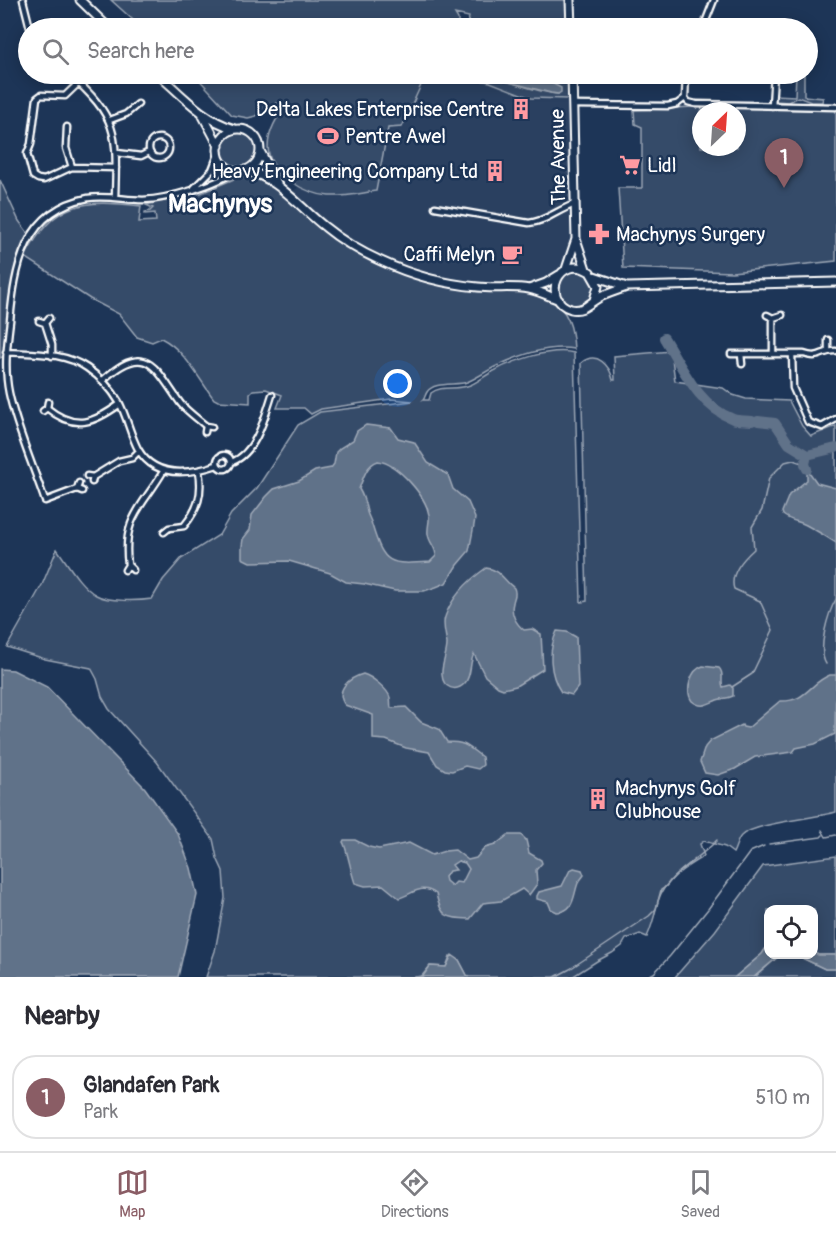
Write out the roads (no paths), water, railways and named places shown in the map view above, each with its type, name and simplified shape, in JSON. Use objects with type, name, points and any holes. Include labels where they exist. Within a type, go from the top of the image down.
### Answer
[{"type":"main road","points":[[80,0],[99,18]]},
{"type":"main road","points":[[570,0],[571,18]]},
{"type":"main road","points":[[169,84],[202,114],[217,122],[253,134],[259,142],[260,151],[278,185]]},
{"type":"main road","name":"The Avenue","points":[[572,84],[576,239],[586,269]]},
{"type":"main road","points":[[202,114],[226,165],[261,175],[278,185],[326,228],[352,246],[380,261],[450,284],[529,289],[559,300],[565,306],[577,309],[627,287]]},
{"type":"main road","points":[[219,149],[227,133],[237,129]]},
{"type":"main road","points":[[240,170],[255,164],[260,151]]},
{"type":"main road","name":"The Avenue","points":[[566,269],[576,239]]},
{"type":"main road","points":[[529,289],[546,284],[566,269],[575,267],[586,269],[594,276],[627,287],[836,282]]},
{"type":"main road","points":[[559,275],[555,289],[559,300]]},
{"type":"main road","points":[[594,276],[598,286],[594,300]]},
{"type":"street","points":[[22,0],[27,18]]},
{"type":"street","points":[[707,18],[714,0]]},
{"type":"street","points":[[77,84],[65,96],[41,95],[38,98],[31,144],[27,153],[33,176],[38,179],[50,177],[72,167],[116,168]]},
{"type":"street","points":[[81,84],[110,120],[117,153],[115,198]]},
{"type":"street","points":[[686,84],[685,98],[688,102],[696,104],[836,107]]},
{"type":"street","points":[[772,106],[773,84]]},
{"type":"street","points":[[573,105],[668,106],[677,104],[685,98]]},
{"type":"street","points":[[110,120],[126,114],[138,104]]},
{"type":"street","points":[[67,127],[66,148],[72,167]]},
{"type":"street","points":[[162,138],[170,143],[170,148],[163,156],[155,157],[149,153],[149,145],[153,140],[162,138]]},
{"type":"street","points":[[192,190],[212,170],[219,149]]},
{"type":"street","points":[[117,153],[141,156],[149,153]]},
{"type":"street","points":[[79,488],[45,501],[10,395],[6,374],[6,352],[18,264],[32,234],[49,215],[72,202],[89,198],[144,200],[208,186],[240,170]]},
{"type":"street","points":[[435,207],[529,223],[543,220],[559,209],[575,204]]},
{"type":"street","points":[[766,315],[773,318],[782,315]]},
{"type":"street","points":[[49,318],[42,322],[52,345],[52,356]]},
{"type":"street","points":[[773,318],[773,354]]},
{"type":"street","points":[[828,340],[828,350]]},
{"type":"street","points":[[731,354],[792,354],[818,357],[828,350],[836,351]]},
{"type":"street","points":[[6,352],[70,359],[87,368],[103,380],[120,404],[139,452],[164,470],[182,473],[199,471],[217,465]]},
{"type":"street","points":[[741,354],[742,364]]},
{"type":"street","points":[[792,354],[793,388],[808,422],[822,427],[836,419]]},
{"type":"street","points":[[103,380],[113,370],[129,362],[142,360],[154,365],[182,404],[208,428]]},
{"type":"street","points":[[217,465],[223,470],[227,469],[232,462],[244,454],[253,441],[272,395]]},
{"type":"street","points":[[46,407],[58,416],[78,423],[90,422],[120,404]]},
{"type":"street","points":[[91,478],[120,461],[132,458],[139,452]]},
{"type":"street","points":[[217,465],[218,458],[224,455],[230,457],[232,462]]},
{"type":"street","points":[[125,570],[128,565],[126,546],[130,523],[164,470]]},
{"type":"street","points":[[164,532],[169,528],[184,526],[195,510],[202,487],[199,471]]},
{"type":"street","points":[[165,522],[169,528]]},
{"type":"street","points":[[128,565],[133,570]]},
{"type":"waterway","points":[[664,338],[692,385],[710,405],[733,419],[752,421]]},
{"type":"waterway","points":[[758,421],[775,423],[789,444],[807,455],[805,464],[807,469]]},
{"type":"waterway","points":[[807,455],[836,448]]},
{"type":"waterway","points":[[732,687],[752,674],[773,630],[760,601],[734,589],[735,572],[754,549],[752,527],[762,510],[769,478],[785,462],[793,460],[805,464]]},
{"type":"waterway","points":[[826,664],[823,641],[836,599]]},
{"type":"waterway","points":[[822,830],[826,837],[836,835]]},
{"type":"waterway","points":[[769,844],[823,835]]},
{"type":"waterway","points":[[555,977],[649,916],[656,909],[661,890],[717,840]]},
{"type":"waterway","points":[[646,977],[654,973],[670,956],[750,852],[764,846]]},
{"type":"place","name":"Delta Lakes Enterprise Centre","points":[[521,109]]},
{"type":"place","name":"Pentre Awel","points":[[328,136]]},
{"type":"place","name":"Lidl","points":[[630,165]]},
{"type":"place","name":"Heavy Engineering Company Ltd","points":[[495,171]]},
{"type":"place","name":"Glandafen Park","points":[[784,188]]},
{"type":"place","name":"Machynys Surgery","points":[[599,234]]},
{"type":"place","name":"Caffi Melyn","points":[[512,254]]},
{"type":"place","name":"Machynys Golf Clubhouse","points":[[598,799]]},
{"type":"district","name":"Machynys","points":[[220,204]]}]
